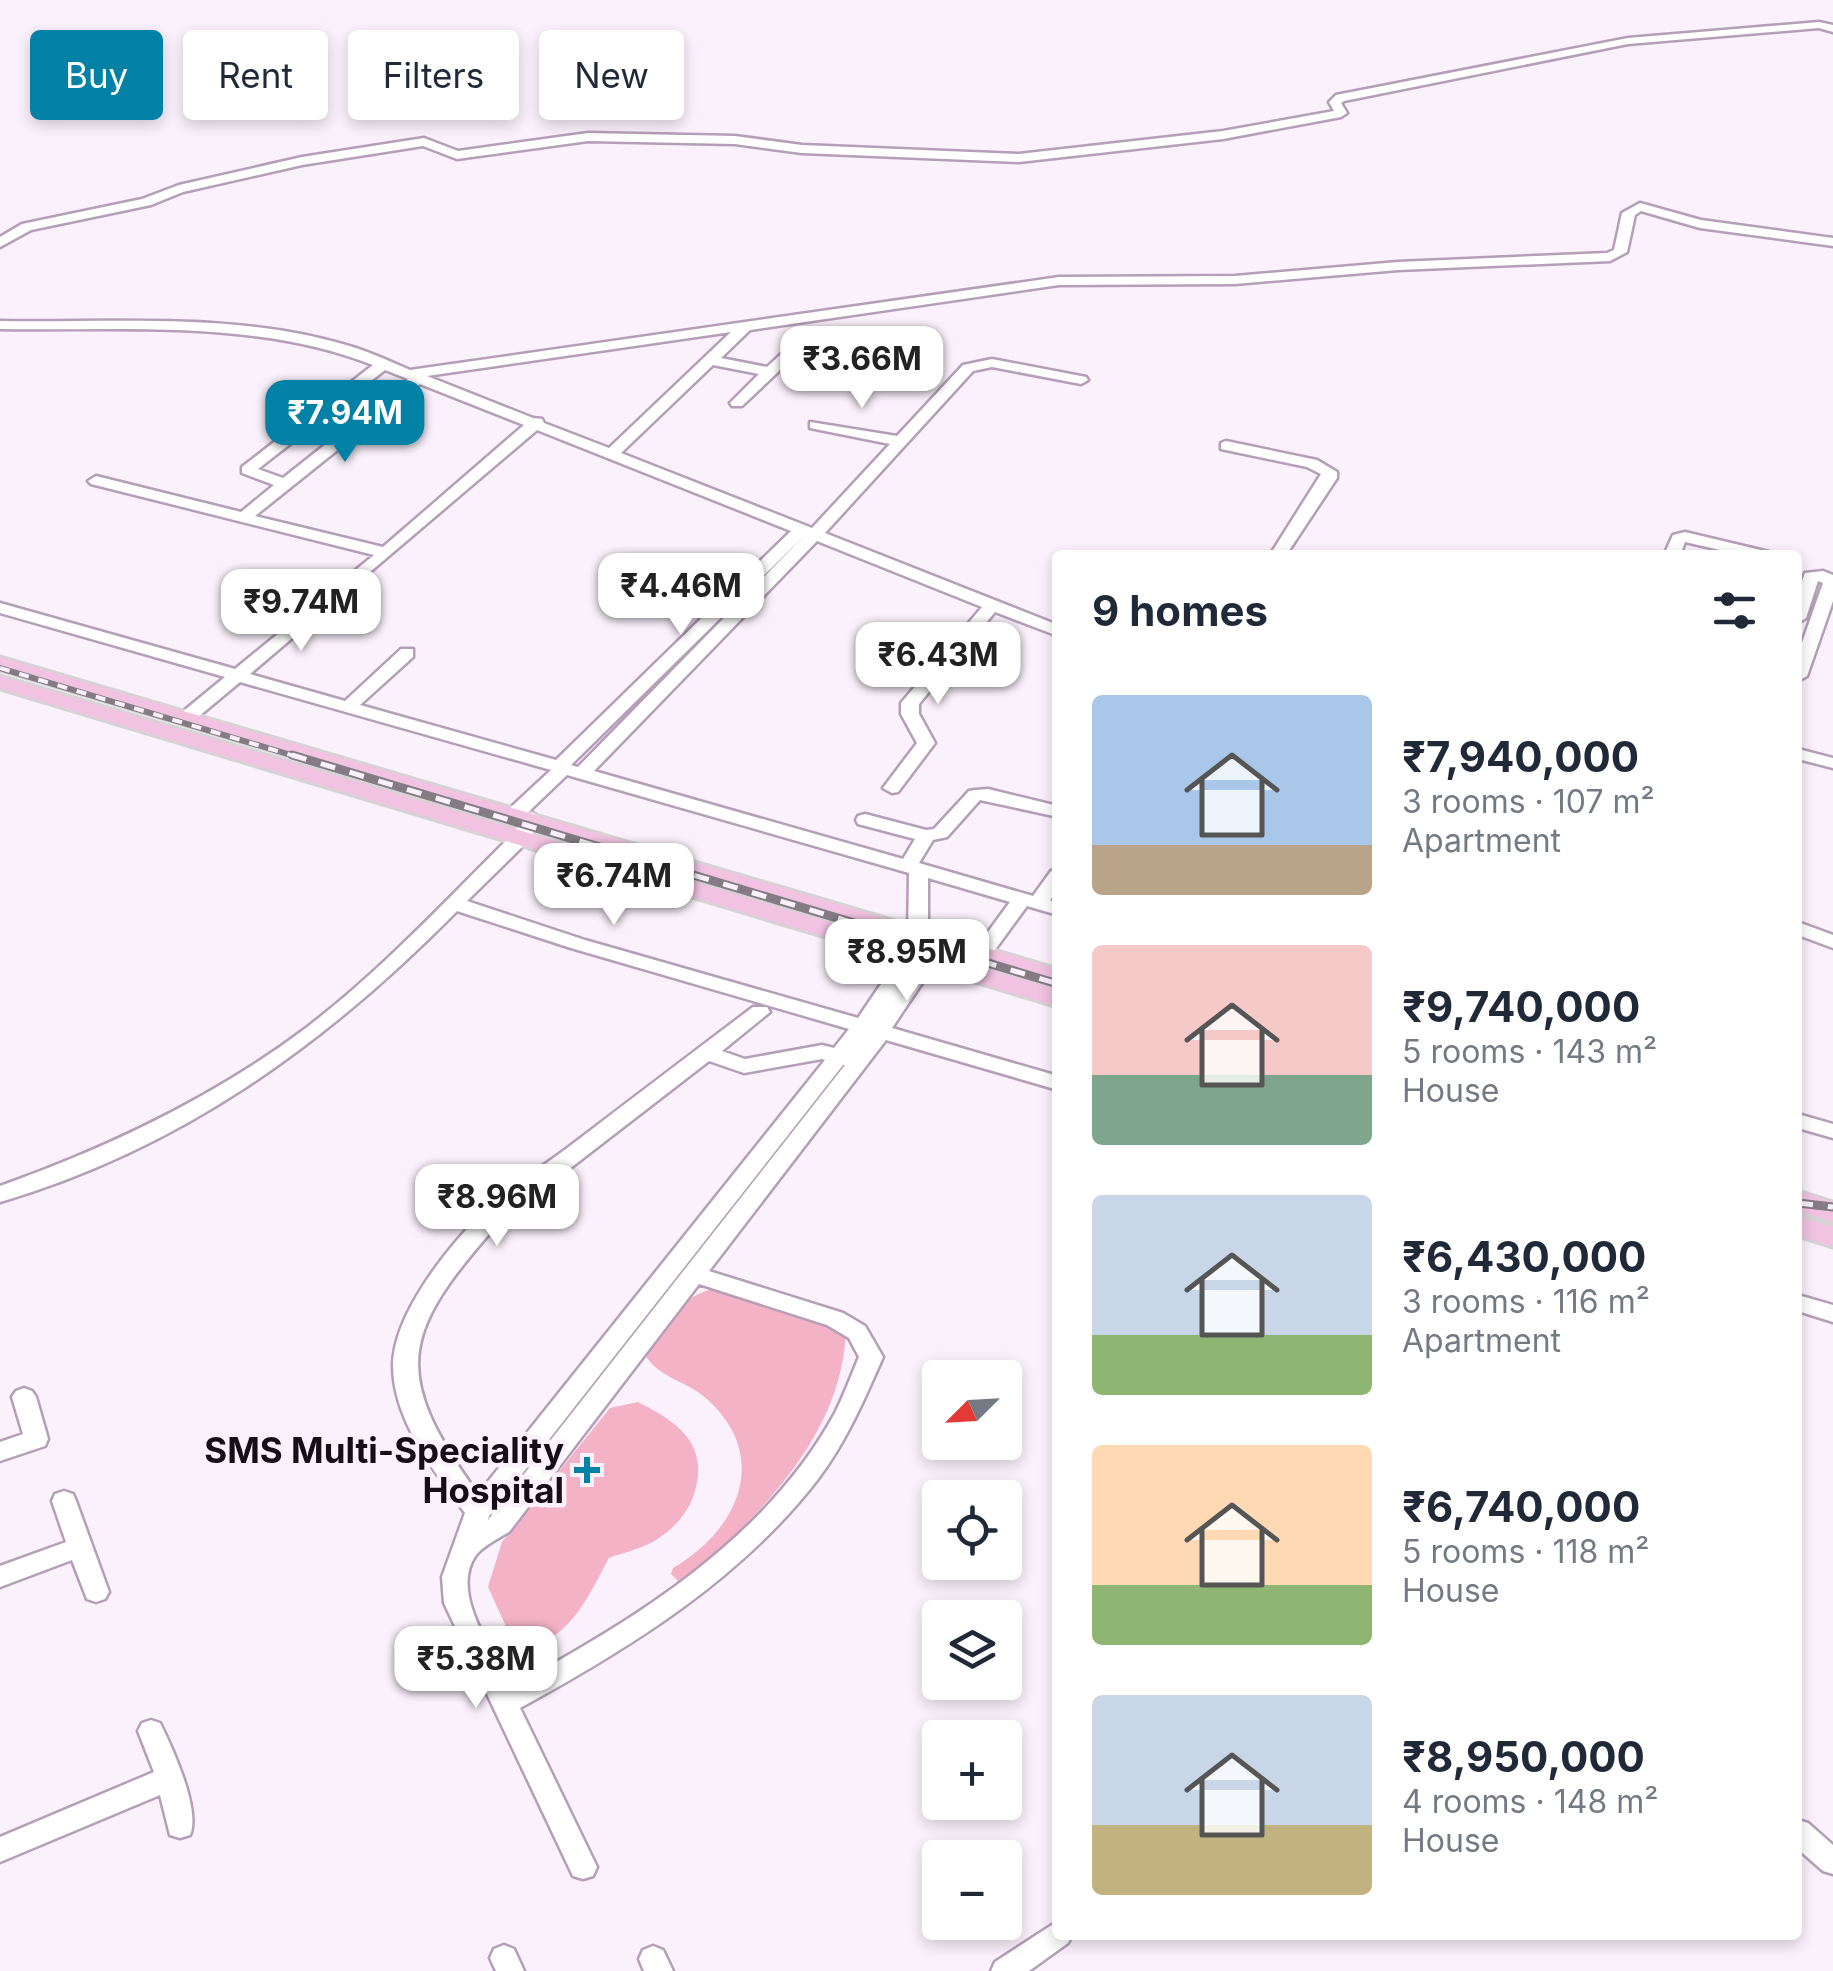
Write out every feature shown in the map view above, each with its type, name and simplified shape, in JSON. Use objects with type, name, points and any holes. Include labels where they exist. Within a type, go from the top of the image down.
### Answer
[{"type":"main road","points":[[0,664],[186,718],[919,949],[1052,997]]},
{"type":"main road","points":[[0,682],[523,824]]},
{"type":"main road","points":[[919,949],[982,954],[1052,975]]},
{"type":"main road","points":[[1802,1202],[1833,1212]]},
{"type":"main road","points":[[1802,1227],[1833,1237]]},
{"type":"street","points":[[0,243],[27,226],[146,202],[180,188],[302,161],[424,142],[457,155],[588,137],[735,140],[802,149],[928,156],[1061,155],[1285,124],[1341,112],[1335,102],[1340,98],[1628,41],[1819,24],[1833,28]]},
{"type":"street","points":[[243,518],[415,376],[1059,281],[1235,280],[1398,266],[1610,258],[1620,252],[1628,213],[1640,207],[1700,224],[1833,242]]},
{"type":"street","points":[[0,325],[270,335],[321,343],[537,422],[1052,630]]},
{"type":"street","points":[[612,452],[744,328]]},
{"type":"street","points":[[737,403],[808,336]]},
{"type":"street","points":[[710,360],[770,372]]},
{"type":"street","points":[[285,484],[246,470],[384,364]]},
{"type":"street","points":[[0,1194],[76,1168],[132,1142],[265,1068],[352,1001],[452,902],[567,771],[975,365],[1002,364],[1080,380]]},
{"type":"street","points":[[186,718],[537,422]]},
{"type":"street","points":[[816,424],[899,441]]},
{"type":"street","points":[[1226,446],[1312,463],[1330,472],[1281,550]]},
{"type":"street","points":[[96,481],[386,553]]},
{"type":"street","points":[[1674,550],[1679,538],[1685,537],[1741,550]]},
{"type":"street","points":[[1802,595],[1811,576],[1830,576],[1832,581],[1802,665]]},
{"type":"street","points":[[892,788],[926,743],[910,714],[910,704],[992,606]]},
{"type":"street","points":[[0,608],[48,625],[238,674],[1039,903]]},
{"type":"street","points":[[349,706],[408,652]]},
{"type":"street","points":[[1802,755],[1833,763]]},
{"type":"street","points":[[865,820],[926,836],[940,833],[980,794],[1052,811]]},
{"type":"street","points":[[467,1547],[500,1525],[598,1375],[874,1031],[919,949],[912,869],[926,836]]},
{"type":"street","points":[[452,902],[578,944],[1052,1080]]},
{"type":"street","points":[[982,954],[1039,903]]},
{"type":"street","points":[[1802,930],[1833,942]]},
{"type":"street","points":[[478,1512],[447,1470],[408,1388],[405,1359],[420,1314],[462,1250],[490,1218],[760,1012]]},
{"type":"street","points":[[706,1053],[744,1066],[822,1052],[848,1060]]},
{"type":"street","points":[[583,1867],[457,1603],[455,1578],[478,1512],[692,1274],[848,1060]]},
{"type":"street","points":[[1802,1121],[1833,1131]]},
{"type":"street","points":[[504,1704],[562,1673],[710,1576],[795,1492],[856,1400],[871,1357],[857,1332],[794,1304],[692,1274]]},
{"type":"street","points":[[1802,1304],[1833,1314]]},
{"type":"street","points":[[0,1452],[36,1439],[24,1397]]},
{"type":"street","points":[[64,1501],[96,1592]]},
{"type":"street","points":[[0,1578],[80,1547]]},
{"type":"street","points":[[151,1731],[170,1778],[180,1826]]},
{"type":"street","points":[[0,1850],[170,1778]]},
{"type":"street","points":[[1802,1835],[1833,1862]]},
{"type":"street","points":[[1005,1971],[1052,1938]]},
{"type":"shaded area","points":[[718,1288],[739,1290],[846,1332],[841,1370],[829,1406],[792,1471],[741,1529],[686,1582],[679,1582],[671,1574],[673,1568],[715,1534],[738,1492],[742,1469],[738,1445],[727,1422],[708,1400],[658,1369],[645,1355],[683,1304]]},
{"type":"shaded area","points":[[638,1402],[679,1428],[695,1450],[698,1479],[690,1503],[679,1520],[659,1538],[609,1558],[585,1602],[566,1626],[540,1644],[523,1649],[514,1644],[488,1587],[502,1542],[610,1408]]},
{"type":"railway","points":[[0,668],[301,758]]},
{"type":"railway","points":[[292,755],[1052,982]]},
{"type":"railway","points":[[1802,1203],[1833,1207]]},
{"type":"place","name":"SMS Multi-Speciality Hospital","points":[[587,1470]]}]
